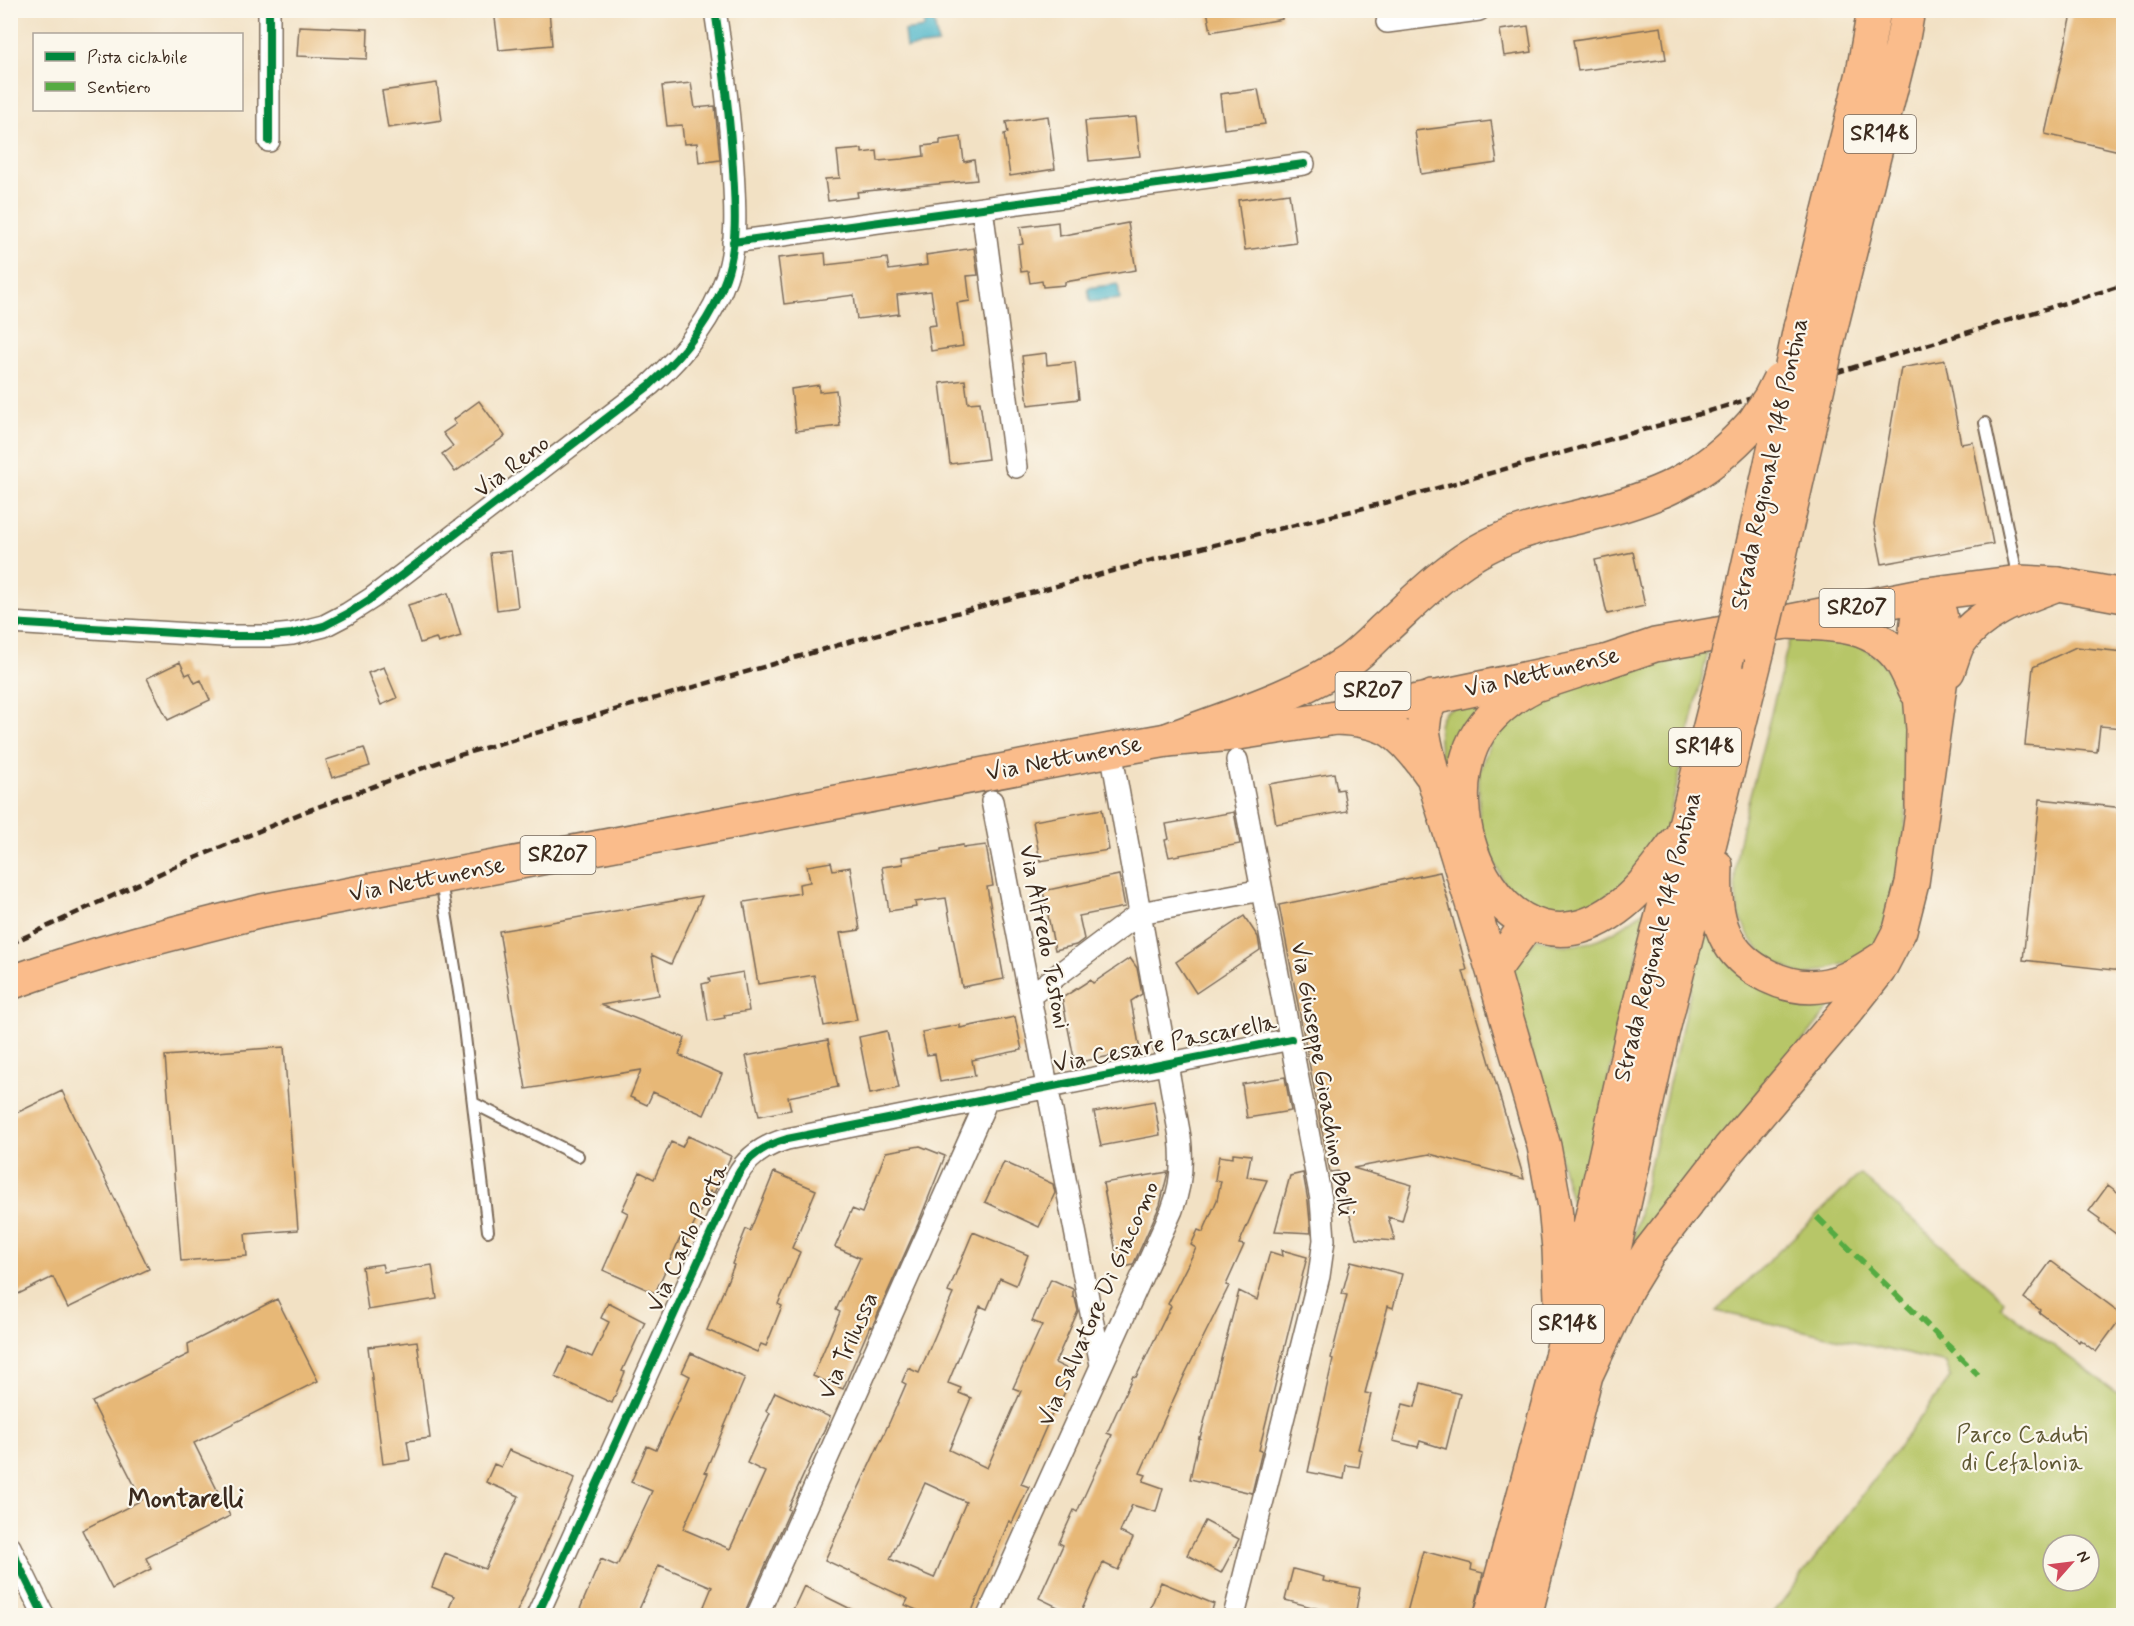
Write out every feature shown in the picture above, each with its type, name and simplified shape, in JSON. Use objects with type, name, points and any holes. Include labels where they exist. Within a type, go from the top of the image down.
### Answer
[{"type":"main road","name":"Strada Regionale 148 Pontina","points":[[1815,327],[1874,10]]},
{"type":"main road","name":"Strada Regionale 148 Pontina","points":[[1484,1616],[1495,1601],[1574,1366],[1662,1034],[1758,650],[1765,608],[1780,428],[1815,327],[1901,49],[1908,10]]},
{"type":"main road","points":[[1167,740],[1253,708],[1331,671],[1357,654],[1446,574],[1486,547],[1529,530],[1629,504],[1666,490],[1689,478],[1716,459],[1780,428],[1773,393],[1815,327]]},
{"type":"main road","name":"Via Nettunense","points":[[10,983],[106,951],[240,916],[1111,750],[1167,740],[1232,734],[1336,718],[1432,697],[1452,685],[1655,645],[1765,608],[1927,594],[2019,582],[2058,584],[2124,596]]},
{"type":"main road","points":[[1940,692],[1958,645],[1975,626],[2017,599],[2058,584]]},
{"type":"main road","points":[[1922,806],[1923,729],[1915,638],[1918,615],[1927,594]]},
{"type":"main road","points":[[1574,1366],[1649,1252],[1728,1149],[1862,993],[1888,955],[1900,930],[1909,900],[1946,643],[1940,614],[1927,594]]},
{"type":"main road","name":"Strada Regionale 148 Pontina","points":[[1525,1616],[1532,1600],[1633,1030],[1726,663],[1765,608]]},
{"type":"main road","points":[[1765,608],[1861,629],[1883,643],[1901,660],[1917,693],[1922,728],[1922,806]]},
{"type":"main road","points":[[1593,656],[1513,698],[1485,725],[1476,738],[1467,759],[1462,786],[1462,805],[1472,849],[1482,874],[1492,892],[1510,911],[1528,923],[1546,929],[1580,926],[1606,916],[1624,903],[1643,884],[1685,831]]},
{"type":"main road","name":"SR207","points":[[1167,740],[1284,710],[1468,671],[1593,656]]},
{"type":"main road","points":[[1432,697],[1425,714],[1423,730],[1433,777],[1544,1146],[1552,1185],[1574,1366]]},
{"type":"main road","points":[[1336,718],[1369,721],[1387,728],[1412,748],[1433,777]]},
{"type":"main road","points":[[1723,793],[1716,861],[1716,898],[1725,936],[1739,955],[1772,978],[1789,984],[1809,986],[1826,985],[1845,980],[1888,955]]},
{"type":"main road","points":[[1493,972],[1528,923]]},
{"type":"street","points":[[269,10],[269,141]]},
{"type":"street","name":"Via Reno","points":[[10,623],[246,637],[316,628],[339,619],[372,598],[651,385],[681,353],[711,309],[726,279],[733,242],[734,192],[730,122],[715,10]]},
{"type":"street","points":[[1387,22],[1479,10]]},
{"type":"street","points":[[733,242],[1304,164]]},
{"type":"street","points":[[982,208],[1016,467]]},
{"type":"street","name":"Via Salvatore Di Giacomo","points":[[988,1616],[1172,1210],[1178,1189],[1181,1146],[1111,750]]},
{"type":"street","name":"Via Giuseppe Gioachino Belli","points":[[1234,1616],[1320,1276],[1324,1250],[1321,1199],[1237,760]]},
{"type":"street","name":"Via Alfredo Testoni","points":[[992,801],[1101,1365]]},
{"type":"street","points":[[1030,996],[1140,913],[1262,890]]},
{"type":"street","name":"Via Cesare Pascarella","points":[[1046,1087],[1291,1039]]},
{"type":"street","name":"Via Carlo Porta","points":[[537,1616],[744,1164],[757,1153],[780,1141],[1046,1087]]},
{"type":"street","name":"Via Trilussa","points":[[757,1616],[988,1098]]},
{"type":"street","points":[[10,1547],[44,1616]]},
{"type":"lane","points":[[1985,423],[2019,582]]},
{"type":"lane","points":[[441,877],[462,1011],[488,1231]]},
{"type":"lane","points":[[473,1103],[578,1156]]},
{"type":"green space","points":[[1806,634],[1848,637],[1881,660],[1897,685],[1908,714],[1912,757],[1897,902],[1870,956],[1804,976],[1768,957],[1754,944],[1743,924],[1737,905],[1735,885],[1739,841],[1789,641]]},
{"type":"green space","points":[[1708,652],[1666,832],[1653,863],[1571,921],[1509,895],[1479,826],[1479,772],[1493,736],[1504,721],[1569,684]]},
{"type":"green space","points":[[1507,694],[1452,800],[1440,752],[1439,726],[1442,716],[1448,710],[1468,703]]},
{"type":"green space","points":[[1649,905],[1576,1218],[1509,970],[1537,938],[1561,945],[1588,943],[1611,934]]},
{"type":"green space","points":[[1709,910],[1766,992],[1783,1000],[1797,1002],[1836,1000],[1637,1245],[1632,1244]]},
{"type":"green space","name":"Parco Caduti di Cefalonia","points":[[1860,1174],[2004,1300],[2001,1307],[2123,1397],[2124,1599],[2118,1615],[1772,1615],[1951,1377],[1946,1363],[1716,1311]]},
{"type":"water","points":[[934,21],[938,44],[906,48],[904,31],[924,28],[924,22]]},
{"type":"water","points":[[1118,284],[1120,299],[1090,302],[1088,288]]},
{"type":"building","points":[[494,10],[549,10],[552,45],[499,50]]},
{"type":"building","points":[[1207,10],[1282,10],[1282,19],[1211,32]]},
{"type":"building","points":[[2073,10],[2124,10],[2124,152],[2045,134]]},
{"type":"building","points":[[299,26],[368,29],[367,59],[297,56]]},
{"type":"building","points":[[1528,26],[1532,52],[1504,56],[1500,30]]},
{"type":"building","points":[[1661,27],[1666,59],[1578,71],[1573,40]]},
{"type":"building","points":[[437,83],[442,120],[388,128],[382,91]]},
{"type":"building","points":[[691,83],[695,108],[715,106],[720,160],[699,163],[697,143],[684,144],[682,125],[667,126],[662,86]]},
{"type":"building","points":[[1258,89],[1265,124],[1224,129],[1220,94]]},
{"type":"building","points":[[1048,116],[1055,169],[1010,176],[1004,134],[1008,133],[1006,122]]},
{"type":"building","points":[[1136,117],[1140,156],[1089,161],[1085,121]]},
{"type":"building","points":[[1491,121],[1497,163],[1421,174],[1415,131]]},
{"type":"building","points":[[961,137],[964,162],[974,160],[977,180],[857,192],[858,197],[828,201],[825,179],[840,178],[837,151],[862,149],[862,153],[877,151],[878,161],[902,159],[924,156],[923,146],[940,144],[940,140]]},
{"type":"building","points":[[1289,193],[1296,243],[1245,250],[1238,200]]},
{"type":"building","points":[[1058,222],[1059,236],[1128,223],[1136,270],[1065,282],[1065,285],[1043,287],[1042,281],[1030,283],[1028,271],[1021,272],[1018,245],[1023,244],[1020,227]]},
{"type":"building","points":[[974,248],[978,275],[967,276],[970,301],[957,303],[963,346],[931,351],[928,326],[936,325],[931,291],[897,295],[899,314],[857,319],[854,295],[784,304],[778,258],[825,253],[826,265],[887,258],[889,270],[927,265],[926,255]]},
{"type":"building","points":[[1046,353],[1047,365],[1075,362],[1079,399],[1028,405],[1022,356]]},
{"type":"building","points":[[1945,360],[1961,444],[1973,442],[1993,544],[1882,564],[1874,524],[1901,368]]},
{"type":"building","points":[[965,380],[968,403],[980,402],[988,459],[950,464],[940,383]]},
{"type":"building","points":[[819,385],[819,392],[836,390],[840,426],[796,431],[791,389]]},
{"type":"building","points":[[479,401],[505,436],[455,472],[442,454],[453,446],[443,433],[456,424],[453,420]]},
{"type":"building","points":[[511,551],[518,607],[497,610],[490,553]]},
{"type":"building","points":[[1633,552],[1645,606],[1607,614],[1595,560]]},
{"type":"building","points":[[448,593],[461,636],[438,643],[436,638],[420,643],[408,605]]},
{"type":"building","points":[[2076,647],[2124,652],[2124,728],[2100,726],[2097,752],[2025,745],[2033,667]]},
{"type":"building","points":[[180,662],[186,675],[190,673],[195,683],[201,680],[210,700],[168,720],[147,678]]},
{"type":"building","points":[[384,667],[397,698],[381,705],[368,673]]},
{"type":"building","points":[[364,748],[370,766],[332,778],[326,760]]},
{"type":"building","points":[[1334,773],[1337,790],[1343,789],[1347,811],[1276,824],[1269,784]]},
{"type":"building","points":[[2040,799],[2124,808],[2124,955],[2122,971],[2023,960]]},
{"type":"building","points":[[1102,809],[1109,850],[1040,861],[1033,821]]},
{"type":"building","points":[[1234,812],[1240,844],[1169,857],[1165,840],[1169,839],[1166,824]]},
{"type":"building","points":[[963,845],[963,848],[986,845],[993,886],[987,887],[1004,979],[962,987],[946,898],[915,902],[916,907],[889,911],[882,867],[903,864],[902,857]]},
{"type":"building","points":[[831,862],[833,870],[850,867],[860,930],[840,933],[857,1020],[824,1026],[814,975],[758,984],[744,902],[800,893],[799,884],[810,882],[807,866]]},
{"type":"building","points":[[1440,872],[1467,970],[1463,971],[1524,1179],[1430,1154],[1353,1168],[1412,1185],[1402,1221],[1388,1217],[1395,1241],[1356,1238],[1338,1171],[1330,1172],[1279,905]]},
{"type":"building","points":[[1119,875],[1125,907],[1079,916],[1084,939],[1076,945],[1055,950],[1043,891]]},
{"type":"building","points":[[702,896],[671,964],[652,955],[659,995],[601,1005],[685,1038],[679,1055],[722,1074],[704,1115],[653,1092],[647,1105],[630,1097],[641,1070],[526,1089],[499,931]]},
{"type":"building","points":[[1244,916],[1258,937],[1260,950],[1196,993],[1176,962]]},
{"type":"building","points":[[1130,958],[1137,968],[1142,994],[1131,1001],[1140,1050],[1075,1063],[1062,998],[1090,980],[1093,983]]},
{"type":"building","points":[[743,972],[749,1011],[724,1015],[725,1018],[708,1021],[702,984],[710,982],[709,978]]},
{"type":"building","points":[[1015,1017],[1022,1050],[972,1060],[975,1076],[940,1082],[935,1054],[927,1055],[922,1032],[960,1025],[960,1028]]},
{"type":"building","points":[[887,1031],[899,1088],[870,1094],[859,1037]]},
{"type":"building","points":[[828,1040],[838,1087],[788,1097],[791,1110],[759,1116],[746,1056]]},
{"type":"building","points":[[284,1047],[298,1230],[245,1234],[247,1256],[181,1261],[165,1056]]},
{"type":"building","points":[[1285,1077],[1291,1111],[1247,1118],[1242,1084]]},
{"type":"building","points":[[62,1091],[149,1269],[68,1308],[53,1277],[10,1298],[10,1116]]},
{"type":"building","points":[[1154,1101],[1160,1135],[1101,1146],[1094,1112]]},
{"type":"building","points":[[688,1136],[731,1156],[714,1193],[710,1191],[686,1241],[680,1238],[655,1293],[603,1270],[628,1213],[622,1210],[640,1172],[654,1179],[671,1142],[682,1147]]},
{"type":"building","points":[[920,1146],[945,1156],[918,1224],[843,1389],[813,1376],[840,1312],[836,1310],[860,1258],[835,1247],[852,1209],[862,1213],[886,1152]]},
{"type":"building","points":[[1233,1153],[1251,1155],[1247,1177],[1267,1180],[1239,1244],[1244,1245],[1226,1285],[1229,1286],[1185,1374],[1140,1473],[1146,1475],[1143,1481],[1163,1488],[1156,1512],[1132,1505],[1120,1532],[1133,1538],[1118,1570],[1103,1563],[1079,1616],[1076,1616],[1039,1598],[1063,1545],[1059,1543],[1074,1510],[1077,1512],[1112,1435],[1107,1433],[1133,1376],[1136,1377],[1171,1306],[1168,1304],[1196,1248],[1191,1245],[1198,1230],[1203,1232],[1217,1200],[1221,1181],[1215,1180],[1219,1156],[1233,1158]]},
{"type":"building","points":[[1004,1162],[1053,1184],[1055,1193],[1039,1227],[985,1202]]},
{"type":"building","points":[[774,1172],[816,1190],[792,1248],[800,1252],[778,1304],[782,1306],[766,1346],[761,1344],[757,1352],[707,1330],[746,1229],[750,1231]]},
{"type":"building","points":[[1168,1172],[1160,1205],[1133,1265],[1119,1268],[1103,1183]]},
{"type":"building","points":[[1303,1173],[1311,1233],[1275,1231],[1290,1176]]},
{"type":"building","points":[[2108,1185],[2124,1197],[2124,1240],[2089,1211]]},
{"type":"building","points":[[973,1232],[1028,1255],[1016,1285],[1000,1278],[987,1309],[980,1306],[948,1383],[961,1388],[959,1393],[971,1398],[949,1450],[987,1468],[1021,1391],[1013,1388],[1042,1325],[1032,1321],[1051,1279],[1073,1289],[1078,1311],[1055,1363],[1074,1372],[1057,1409],[1055,1407],[1021,1484],[1029,1487],[1012,1523],[1009,1521],[970,1616],[930,1616],[905,1605],[908,1599],[825,1560],[906,1384],[902,1382],[908,1368],[919,1373],[953,1294],[948,1292]],"holes":[[[925,1483],[966,1502],[934,1578],[890,1559]]]},
{"type":"building","points":[[1282,1250],[1307,1257],[1259,1450],[1262,1451],[1252,1493],[1190,1479],[1199,1437],[1239,1291],[1257,1300],[1270,1252],[1283,1256]]},
{"type":"building","points":[[1351,1261],[1402,1274],[1393,1308],[1388,1306],[1365,1393],[1371,1394],[1358,1449],[1362,1450],[1359,1467],[1346,1465],[1344,1479],[1308,1472],[1333,1359],[1331,1358],[1347,1295],[1342,1294]]},
{"type":"building","points":[[2051,1261],[2123,1315],[2096,1352],[2039,1312],[2040,1310],[2024,1298]]},
{"type":"building","points":[[382,1264],[384,1272],[432,1265],[437,1299],[368,1310],[362,1267]]},
{"type":"building","points":[[277,1299],[318,1381],[194,1443],[230,1516],[146,1558],[151,1569],[112,1589],[82,1530],[142,1500],[92,1402],[189,1354],[188,1344]]},
{"type":"building","points":[[608,1303],[645,1322],[622,1371],[625,1372],[612,1403],[555,1377],[569,1347],[592,1357],[609,1322],[601,1318]]},
{"type":"building","points":[[417,1341],[430,1438],[407,1441],[410,1460],[383,1464],[368,1347]]},
{"type":"building","points":[[691,1353],[745,1378],[705,1472],[708,1473],[683,1529],[730,1549],[765,1472],[747,1463],[770,1413],[766,1411],[775,1392],[830,1417],[788,1509],[790,1510],[743,1616],[700,1616],[712,1587],[659,1565],[636,1616],[577,1616],[601,1559],[617,1566],[652,1491],[631,1482],[647,1446],[656,1450],[690,1376],[682,1372]]},
{"type":"building","points":[[1421,1383],[1460,1394],[1446,1449],[1420,1441],[1418,1447],[1393,1441],[1403,1404],[1415,1407]]},
{"type":"building","points":[[509,1450],[575,1478],[515,1616],[446,1616],[454,1596],[432,1587],[445,1553],[485,1569],[519,1496],[486,1482],[494,1464],[501,1467]]},
{"type":"building","points":[[1205,1521],[1239,1539],[1221,1573],[1187,1555]]},
{"type":"building","points":[[1423,1551],[1472,1564],[1471,1570],[1483,1573],[1473,1616],[1406,1616]]},
{"type":"building","points":[[1293,1569],[1324,1577],[1323,1581],[1360,1588],[1355,1616],[1326,1616],[1327,1611],[1285,1600]]},
{"type":"building","points":[[1161,1582],[1214,1604],[1210,1616],[1166,1616],[1150,1609]]},
{"type":"building","points":[[804,1586],[865,1616],[790,1616]]},
{"type":"railway","points":[[10,944],[174,867],[304,812],[453,757],[849,642],[1153,560],[1388,502],[1703,413],[2124,285]]},
{"type":"marked path","points":[[1817,1217],[1978,1375]]},
{"type":"cycle path","points":[[269,10],[269,141]]},
{"type":"cycle path","points":[[10,623],[223,636],[292,634],[324,626],[372,598],[650,385],[695,336],[713,308],[730,265],[735,210],[732,149],[715,10]]},
{"type":"cycle path","points":[[733,242],[1304,164]]},
{"type":"cycle path","points":[[537,1616],[737,1176],[746,1163],[758,1153],[787,1139],[1291,1039]]},
{"type":"cycle path","points":[[10,1547],[44,1616]]},
{"type":"district","name":"Montarelli","points":[[186,1500]]}]
